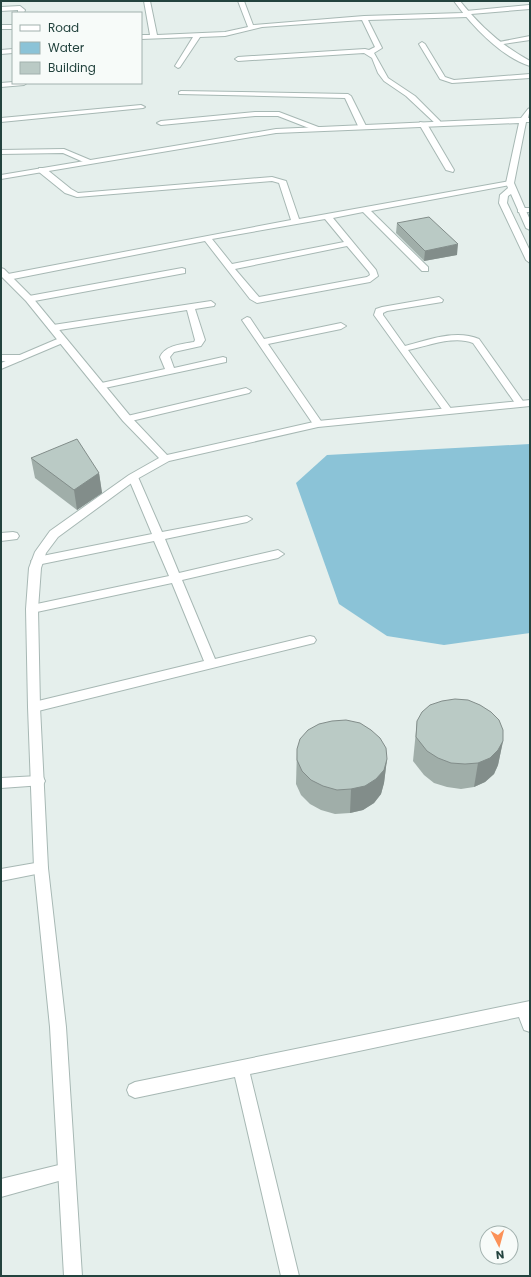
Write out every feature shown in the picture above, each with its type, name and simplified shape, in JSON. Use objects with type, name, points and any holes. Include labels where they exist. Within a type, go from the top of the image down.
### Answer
[{"type":"street","points":[[147,1],[154,37]]},
{"type":"street","points":[[241,1],[251,27]]},
{"type":"street","points":[[457,1],[467,14],[496,43],[530,64]]},
{"type":"street","points":[[142,37],[225,34],[251,27],[364,18],[467,14],[529,7]]},
{"type":"street","points":[[1,9],[20,8],[22,10],[21,12]]},
{"type":"street","points":[[238,59],[365,51],[371,52],[379,48],[364,18]]},
{"type":"street","points":[[1,27],[12,27]]},
{"type":"street","points":[[178,66],[197,36]]},
{"type":"street","points":[[496,43],[530,38]]},
{"type":"street","points":[[422,44],[442,78],[447,80],[454,82],[530,76]]},
{"type":"street","points":[[1,52],[12,51]]},
{"type":"street","points":[[371,52],[374,55],[382,75],[387,81],[407,93],[437,123]]},
{"type":"street","points":[[1,85],[12,84]]},
{"type":"street","points":[[181,93],[348,96],[362,126]]},
{"type":"street","points":[[1,120],[141,107]]},
{"type":"street","points":[[530,110],[526,120],[511,186],[504,195],[503,203],[530,260]]},
{"type":"street","points":[[161,123],[279,114],[317,128]]},
{"type":"street","points":[[1,177],[276,131],[362,126],[526,120]]},
{"type":"street","points":[[424,124],[450,170]]},
{"type":"street","points":[[1,152],[64,151],[91,162]]},
{"type":"street","points":[[42,170],[68,191],[77,195],[272,179],[282,181],[296,222]]},
{"type":"street","points":[[3,276],[365,209],[511,186]]},
{"type":"street","points":[[511,186],[530,228]]},
{"type":"street","points":[[365,209],[425,270]]},
{"type":"street","points":[[521,210],[530,210]]},
{"type":"street","points":[[207,238],[252,297],[257,300],[370,279],[374,276],[373,272],[327,216]]},
{"type":"street","points":[[230,267],[350,244]]},
{"type":"street","points":[[29,299],[182,271]]},
{"type":"street","points":[[3,276],[29,299],[127,419],[165,459]]},
{"type":"street","points":[[439,300],[379,311],[378,315],[447,410]]},
{"type":"street","points":[[53,328],[211,304]]},
{"type":"street","points":[[170,371],[165,357],[166,354],[171,350],[198,344],[200,340],[190,307]]},
{"type":"street","points":[[247,320],[318,424]]},
{"type":"street","points":[[262,342],[341,326]]},
{"type":"street","points":[[402,349],[455,338],[471,338],[476,341],[525,403]]},
{"type":"street","points":[[1,366],[62,340]]},
{"type":"street","points":[[1,358],[20,358]]},
{"type":"street","points":[[100,386],[223,360]]},
{"type":"street","points":[[127,419],[246,390]]},
{"type":"street","points":[[73,1276],[58,1027],[41,868],[34,707],[32,609],[35,568],[41,552],[54,534],[133,477],[165,459],[189,452],[318,424],[525,403]]},
{"type":"street","points":[[133,477],[212,663]]},
{"type":"street","points":[[37,560],[247,519]]},
{"type":"street","points":[[1,537],[13,536]]},
{"type":"street","points":[[32,609],[278,554]]},
{"type":"street","points":[[34,707],[310,640]]},
{"type":"street","points":[[1,783],[38,781]]},
{"type":"street","points":[[1,875],[41,868]]},
{"type":"street","points":[[135,1090],[527,1009],[530,1025]]},
{"type":"street","points":[[241,1068],[290,1276]]},
{"type":"street","points":[[1,1188],[67,1171]]},
{"type":"water","points":[[530,444],[530,633],[444,645],[387,636],[339,604],[296,483],[327,455]]},
{"type":"building","points":[[429,217],[458,244],[425,251],[397,223]]},
{"type":"building","points":[[77,439],[99,473],[74,490],[31,458]]},
{"type":"building","points":[[455,699],[468,700],[480,705],[491,712],[499,720],[503,730],[503,741],[498,750],[490,758],[478,763],[451,763],[438,758],[427,751],[416,737],[417,721],[422,712],[430,705]]},
{"type":"building","points":[[346,720],[360,723],[380,738],[386,748],[387,759],[384,770],[376,779],[365,786],[337,790],[323,786],[311,780],[302,771],[297,760],[297,749],[300,739],[308,730],[319,724]]}]
